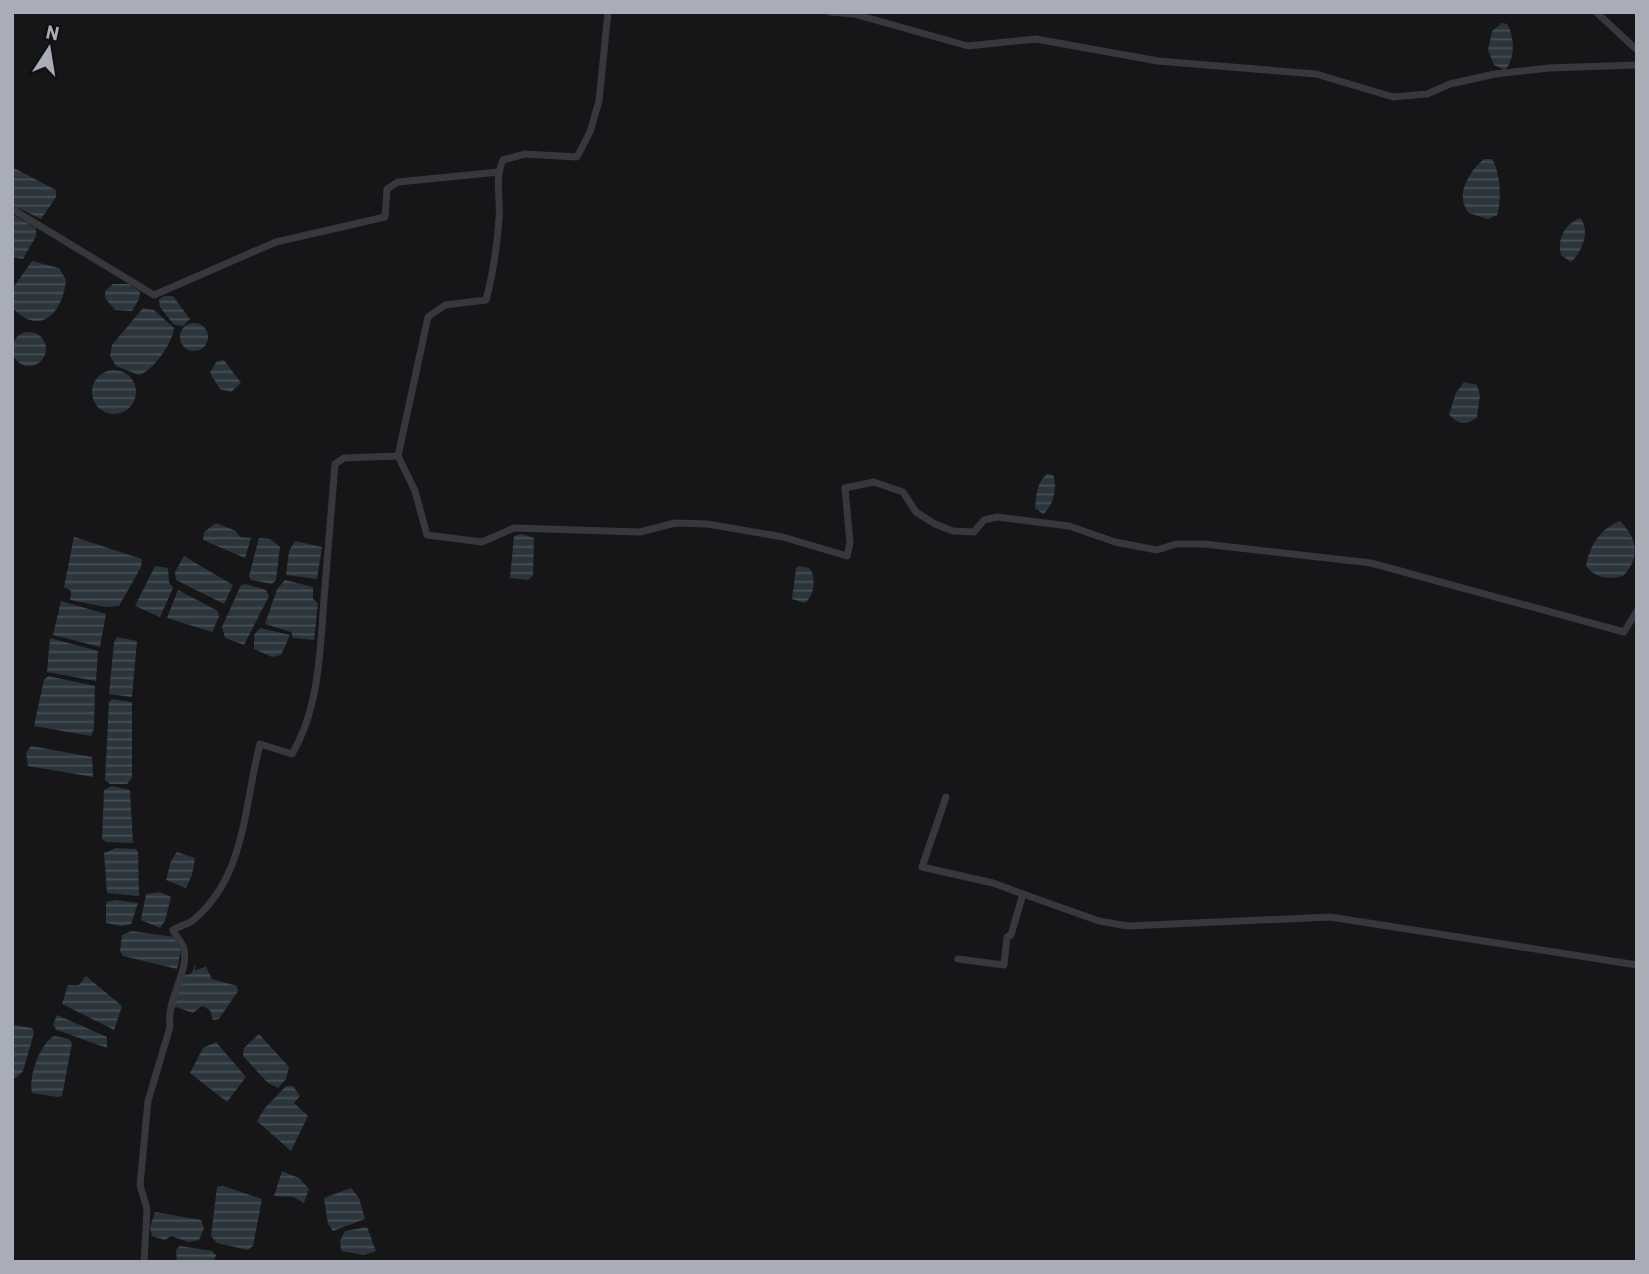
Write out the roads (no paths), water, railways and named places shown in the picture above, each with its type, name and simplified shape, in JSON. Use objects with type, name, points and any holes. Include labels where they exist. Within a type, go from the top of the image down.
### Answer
[{"type":"street","points":[[608,12],[599,101],[590,132],[577,157],[513,155],[503,160],[499,172],[499,217],[486,300],[445,305],[428,317],[398,456],[415,491],[427,535],[482,542],[514,528],[640,532],[675,523],[706,524],[783,537],[847,556],[850,543],[845,488],[874,482],[903,492],[916,512],[953,531],[974,531],[984,520],[997,517],[1069,526],[1115,542],[1157,550],[1176,544],[1204,544],[1371,563],[1624,632],[1637,611]]},
{"type":"street","points":[[830,12],[853,14],[968,46],[1036,39],[1158,61],[1316,74],[1393,97],[1427,94],[1450,84],[1495,74],[1549,68],[1637,65]]},
{"type":"street","points":[[1596,12],[1637,50]]},
{"type":"street","points":[[12,209],[154,295],[276,242],[385,218],[387,189],[398,183],[499,172]]},
{"type":"street","points":[[144,1262],[147,1209],[140,1185],[148,1101],[170,1027],[173,993],[184,964],[184,948],[173,930],[190,923],[210,902],[229,868],[247,818],[249,783],[260,744],[292,754],[308,720],[314,699],[335,464],[344,458],[398,456]]},
{"type":"street","points":[[946,797],[922,867],[993,883],[1100,921],[1128,926],[1331,917],[1637,965]]},
{"type":"street","points":[[958,959],[1004,965],[1007,937],[1011,935],[1023,894]]}]
